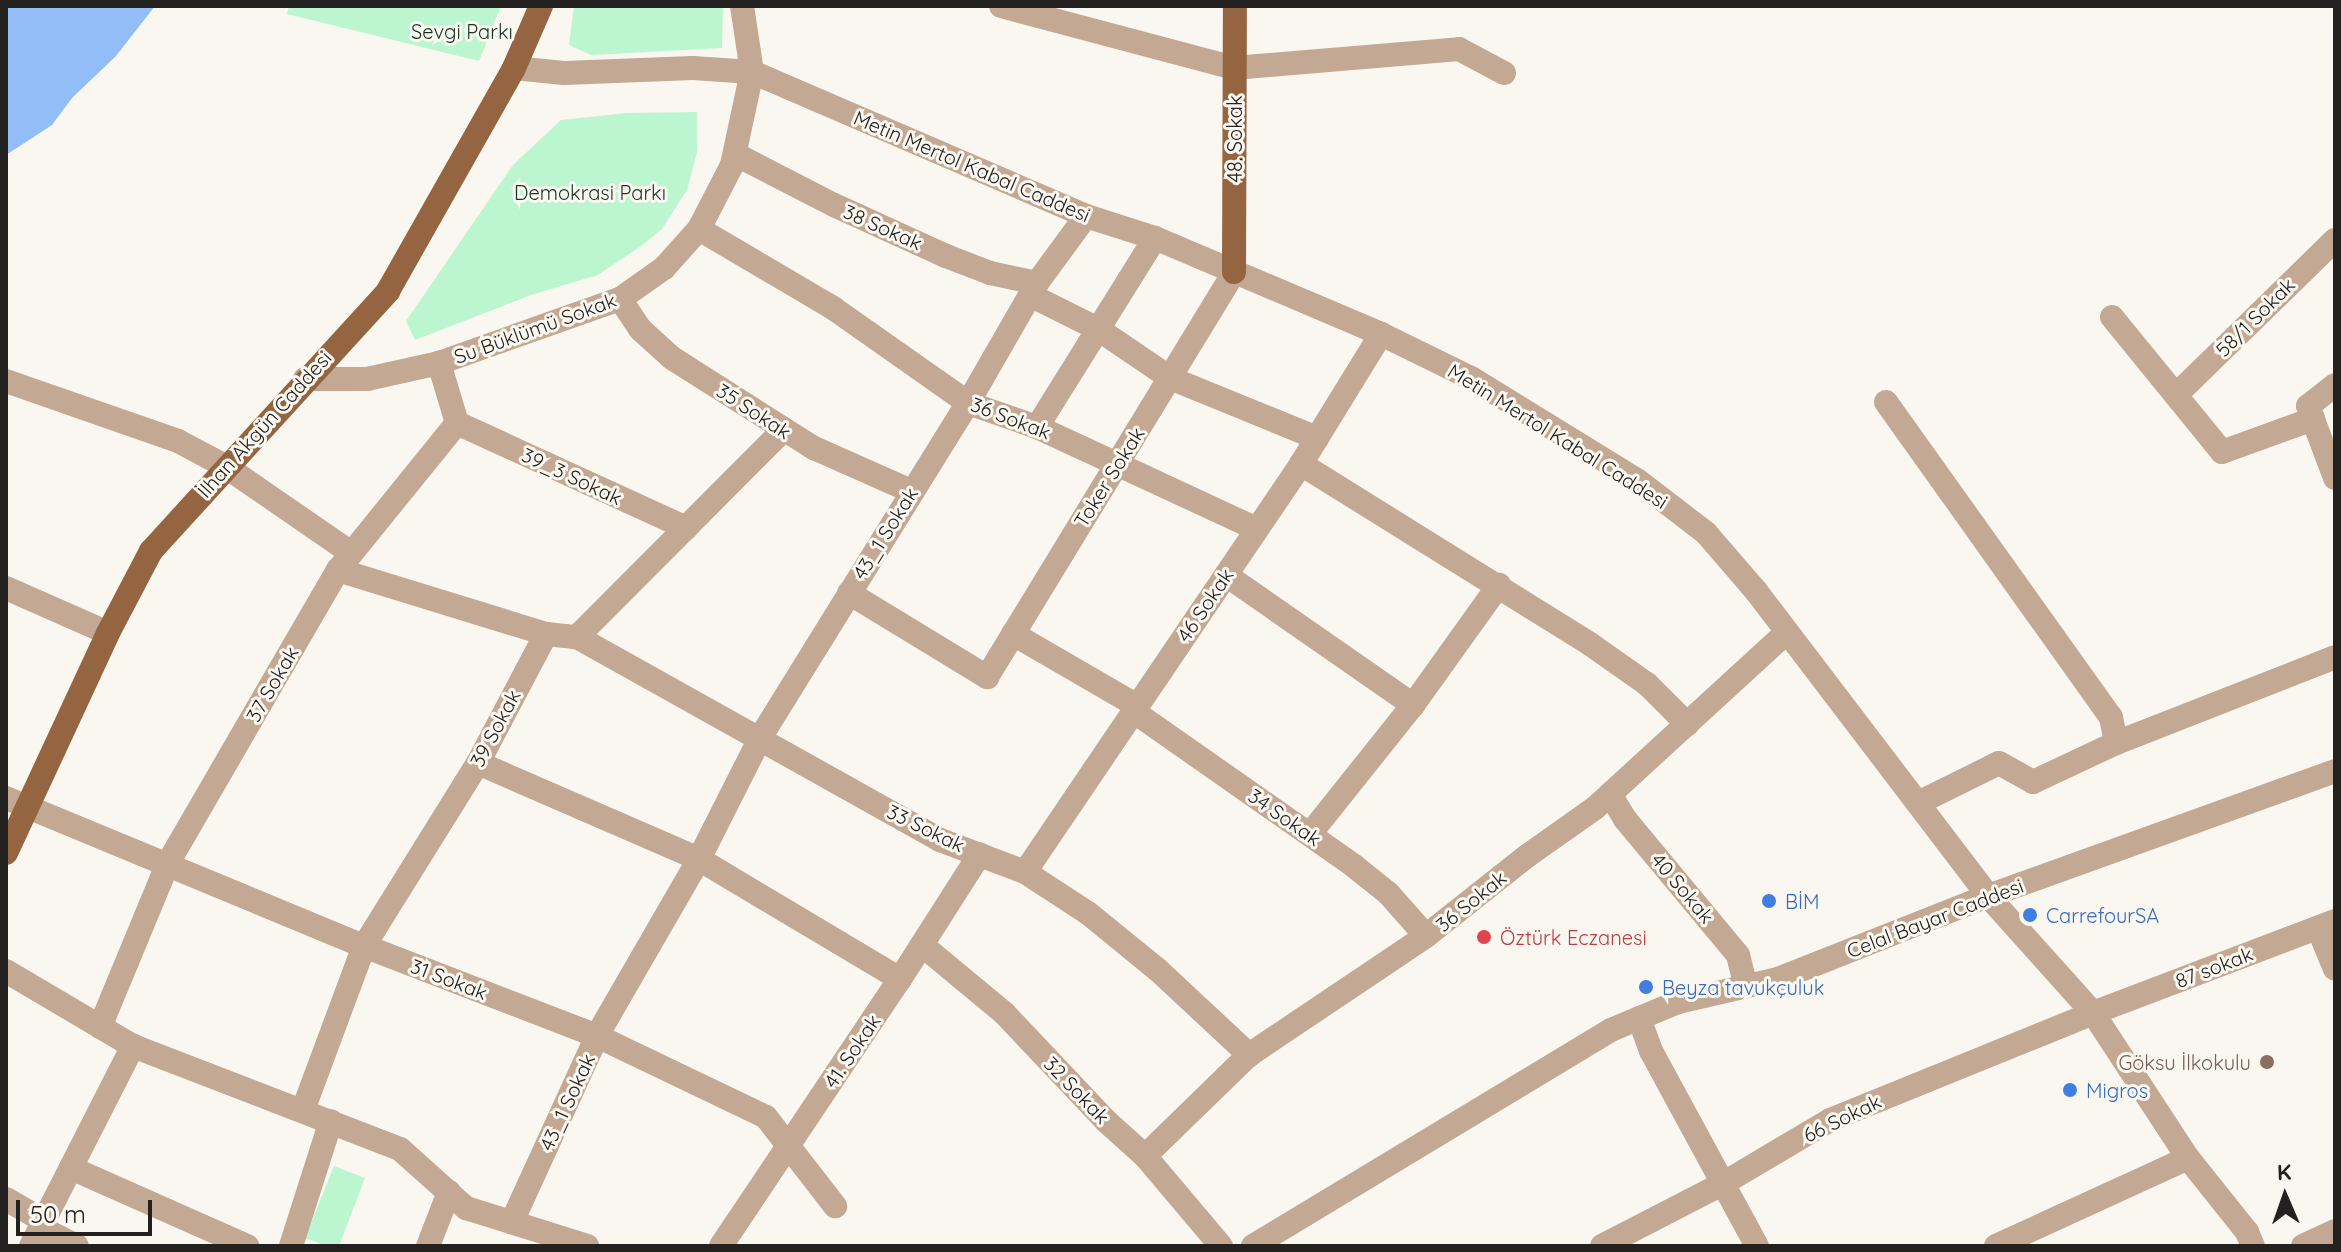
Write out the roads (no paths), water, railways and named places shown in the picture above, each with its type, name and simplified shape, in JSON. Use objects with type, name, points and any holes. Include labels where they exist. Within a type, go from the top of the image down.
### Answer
[{"type":"main road","name":"İlhan Akgün Caddesi","points":[[6,853],[16,802],[151,551],[225,466],[388,291],[514,68],[541,6]]},
{"type":"main road","name":"48. Sokak","points":[[1234,272],[1235,6]]},
{"type":"street","name":"Su Büklümü Sokak","points":[[305,379],[367,379],[439,363],[620,299],[664,268],[699,229],[735,154],[752,72],[742,6]]},
{"type":"street","points":[[1001,6],[1234,68],[1459,49],[1504,73]]},
{"type":"street","name":"Metin Mertol Kabal Caddesi","points":[[514,68],[564,73],[693,68],[752,72],[1086,216],[1155,238],[1381,334],[1471,378],[1637,480],[1706,533],[1787,632],[1988,896],[2093,1013],[2188,1158],[2247,1232],[2253,1246]]},
{"type":"street","name":"38 Sokak","points":[[735,154],[834,205],[946,256],[1034,289],[1170,378],[1317,438]]},
{"type":"street","name":"43_1 Sokak","points":[[512,1222],[597,1036],[699,859],[760,738],[968,403],[1034,289],[1086,216]]},
{"type":"street","name":"36 Sokak","points":[[699,229],[833,308],[968,403],[1037,427],[1257,529]]},
{"type":"street","points":[[1037,427],[1155,238]]},
{"type":"street","name":"58/1 Sokak","points":[[2176,395],[2335,240]]},
{"type":"street","name":"Toker Sokak","points":[[849,593],[987,677],[1234,272]]},
{"type":"street","name":"35 Sokak","points":[[620,299],[640,329],[672,358],[814,448],[911,491]]},
{"type":"street","points":[[2112,317],[2222,452],[2311,412],[2335,385]]},
{"type":"street","name":"46 Sokak","points":[[1025,872],[1301,464],[1381,334]]},
{"type":"street","points":[[439,363],[457,423]]},
{"type":"street","points":[[6,381],[178,441],[225,466],[344,561],[546,634],[577,637],[783,430]]},
{"type":"street","points":[[1886,402],[2111,717],[2116,743]]},
{"type":"street","points":[[2311,412],[2335,478]]},
{"type":"street","name":"39_3 Sokak","points":[[457,423],[686,528]]},
{"type":"street","name":"37 Sokak","points":[[100,1027],[168,863],[344,561],[457,423]]},
{"type":"street","points":[[1301,464],[1499,585],[1647,684],[1687,724]]},
{"type":"street","points":[[1226,575],[1413,705]]},
{"type":"street","points":[[1310,834],[1413,705],[1499,585]]},
{"type":"street","points":[[6,588],[108,633]]},
{"type":"street","name":"36 Sokak","points":[[1145,1156],[1249,1055],[1426,936],[1610,794],[1787,632]]},
{"type":"street","name":"39 Sokak","points":[[303,1110],[364,946],[478,763],[546,634]]},
{"type":"street","name":"34 Sokak","points":[[1013,634],[1135,708],[1310,834],[1388,893],[1426,936]]},
{"type":"street","name":"33 Sokak","points":[[577,637],[940,840],[1025,872],[1100,923],[1158,970],[1249,1055]]},
{"type":"street","points":[[1918,803],[1999,763],[2033,782],[2116,743],[2335,657]]},
{"type":"street","points":[[478,763],[699,859],[900,979]]},
{"type":"street","name":"Celal Bayar Caddesi","points":[[1253,1246],[1281,1238],[1611,1030],[1678,1002],[1778,979],[1988,896],[2335,771]]},
{"type":"street","name":"40 Sokak","points":[[1610,794],[1625,819],[1738,955],[1746,986]]},
{"type":"street","name":"31 Sokak","points":[[16,802],[364,946],[597,1036],[766,1117],[835,1206]]},
{"type":"street","name":"41. Sokak","points":[[721,1246],[980,854]]},
{"type":"street","points":[[2326,925],[2335,969]]},
{"type":"street","name":"87 sokak","points":[[2093,1013],[2326,925]]},
{"type":"street","name":"32 Sokak","points":[[922,945],[1004,1013],[1106,1121],[1145,1156],[1221,1246]]},
{"type":"street","points":[[6,971],[133,1046],[400,1149],[466,1208],[587,1246]]},
{"type":"street","name":"66 Sokak","points":[[1602,1246],[1724,1183],[1830,1120],[2093,1013]]},
{"type":"street","points":[[1639,1018],[1651,1051],[1757,1246]]},
{"type":"street","points":[[39,1232],[133,1046]]},
{"type":"street","points":[[291,1246],[331,1121]]},
{"type":"street","points":[[1996,1246],[2188,1158]]},
{"type":"street","points":[[71,1168],[247,1246]]},
{"type":"street","points":[[428,1246],[449,1192]]},
{"type":"street","points":[[6,1199],[39,1232],[77,1246]]},
{"type":"street","points":[[2303,1246],[2335,1231]]},
{"type":"water","points":[[6,6],[155,6],[116,56],[72,98],[52,125],[6,155]]},
{"type":"place","name":"BİM","points":[[1769,901]]},
{"type":"place","name":"CarrefourSA","points":[[2030,915]]},
{"type":"place","name":"Öztürk Eczanesi","points":[[1484,937]]},
{"type":"place","name":"Beyza tavukçuluk","points":[[1646,987]]},
{"type":"place","name":"Göksu İlkokulu","points":[[2267,1062]]},
{"type":"place","name":"Migros","points":[[2070,1090]]},
{"type":"park label","name":"Sevgi Parkı","points":[[462,31]]},
{"type":"park label","name":"Demokrasi Parkı","points":[[590,192]]}]
